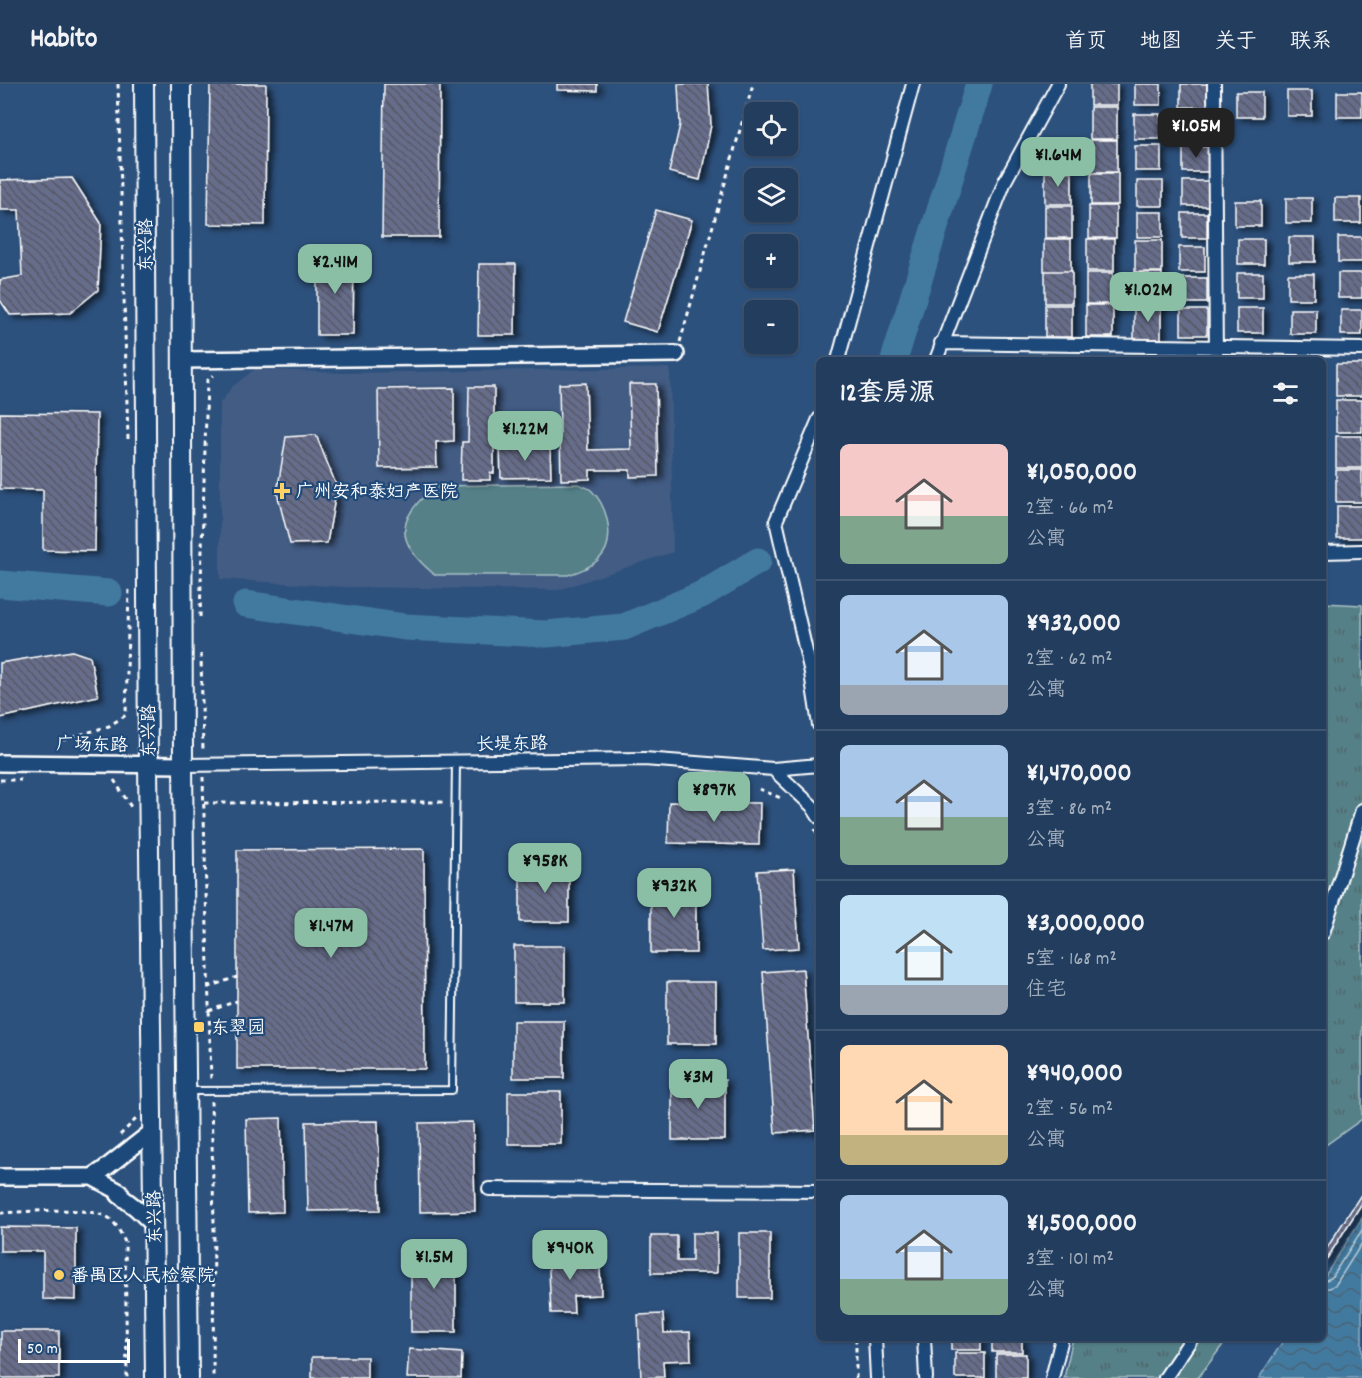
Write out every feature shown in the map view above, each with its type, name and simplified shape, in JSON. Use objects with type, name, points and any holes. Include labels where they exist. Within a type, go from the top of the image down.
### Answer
[{"type":"main road","name":"东兴路","points":[[144,84],[155,1378]]},
{"type":"main road","name":"东兴路","points":[[181,84],[183,765],[189,1378]]},
{"type":"street","points":[[839,357],[912,84]]},
{"type":"street","points":[[937,357],[1005,181],[1058,84]]},
{"type":"street","points":[[1214,84],[1216,357]]},
{"type":"street","points":[[941,343],[1362,349]]},
{"type":"street","points":[[183,360],[677,348]]},
{"type":"street","points":[[815,672],[776,521],[816,426]]},
{"type":"street","points":[[1326,552],[1362,551]]},
{"type":"street","name":"长堤东路","points":[[183,765],[644,759],[773,769],[816,765]]},
{"type":"street","name":"广场东路","points":[[0,763],[183,765]]},
{"type":"street","points":[[773,769],[816,812]]},
{"type":"street","points":[[1326,924],[1362,810]]},
{"type":"street","points":[[92,1177],[153,1131]]},
{"type":"street","points":[[0,1177],[92,1177],[120,1192],[118,1195],[154,1225]]},
{"type":"street","points":[[489,1189],[816,1191]]},
{"type":"street","points":[[875,1341],[877,1378]]},
{"type":"street","points":[[924,1341],[926,1378]]},
{"type":"street","points":[[1052,1378],[1061,1341]]},
{"type":"street","points":[[1165,1378],[1190,1341]]},
{"type":"lane","points":[[187,1091],[453,1090],[456,762]]},
{"type":"path","points":[[118,84],[128,443]]},
{"type":"path","points":[[677,348],[753,84]]},
{"type":"path","points":[[200,619],[207,381],[216,372]]},
{"type":"path","points":[[63,740],[109,726],[126,715],[129,579]]},
{"type":"path","points":[[201,652],[214,1223],[213,1378]]},
{"type":"path","points":[[113,779],[134,815]]},
{"type":"path","points":[[0,780],[31,780]]},
{"type":"path","points":[[204,803],[456,802]]},
{"type":"path","points":[[208,987],[237,977]]},
{"type":"path","points":[[209,1011],[237,1001]]},
{"type":"path","points":[[120,1135],[136,1120],[139,1112]]},
{"type":"path","points":[[0,1213],[86,1211],[108,1218],[117,1227],[125,1242],[127,1378]]},
{"type":"path","points":[[856,1341],[856,1378]]},
{"type":"shaded area","points":[[670,368],[673,552],[558,590],[346,587],[220,579],[220,403],[232,387],[255,369],[342,373]]},
{"type":"green space","points":[[579,484],[591,490],[598,498],[606,515],[609,535],[604,553],[598,560],[572,574],[435,575],[412,552],[406,541],[407,520],[413,509],[436,486]]},
{"type":"green space","points":[[1326,603],[1362,605],[1362,1119],[1326,1145]]},
{"type":"green space","points":[[1072,1341],[1226,1341],[1198,1378],[1064,1378]]},
{"type":"water","points":[[1362,1218],[1362,1378],[1259,1378],[1283,1341],[1326,1341],[1326,1274]]},
{"type":"building","points":[[210,84],[266,84],[265,225],[208,224]]},
{"type":"building","points":[[384,84],[440,84],[439,237],[382,237]]},
{"type":"building","points":[[557,84],[597,84],[597,91],[557,90]]},
{"type":"building","points":[[678,84],[708,84],[711,125],[700,180],[669,172],[680,125]]},
{"type":"building","points":[[1090,84],[1117,84],[1117,105],[1090,105]]},
{"type":"building","points":[[1135,84],[1161,84],[1161,105],[1135,105]]},
{"type":"building","points":[[1181,84],[1207,84],[1207,107],[1181,107]]},
{"type":"building","points":[[1287,91],[1312,91],[1312,116],[1287,116]]},
{"type":"building","points":[[1236,92],[1262,92],[1262,117],[1236,117]]},
{"type":"building","points":[[1337,92],[1362,92],[1362,117],[1337,117]]},
{"type":"building","points":[[1090,107],[1117,107],[1117,139],[1090,139]]},
{"type":"building","points":[[1134,114],[1160,114],[1160,139],[1134,139]]},
{"type":"building","points":[[1182,114],[1208,114],[1208,138],[1182,138]]},
{"type":"building","points":[[1091,140],[1117,140],[1117,172],[1091,172]]},
{"type":"building","points":[[1135,146],[1161,146],[1161,171],[1135,171]]},
{"type":"building","points":[[1183,147],[1209,147],[1209,172],[1183,172]]},
{"type":"building","points":[[1045,172],[1072,172],[1072,204],[1045,204]]},
{"type":"building","points":[[1091,173],[1118,173],[1118,205],[1091,205]]},
{"type":"building","points":[[72,178],[101,223],[98,290],[70,313],[10,315],[0,300],[0,280],[22,276],[19,210],[0,210],[0,180]]},
{"type":"building","points":[[1137,181],[1163,181],[1163,206],[1137,206]]},
{"type":"building","points":[[1183,181],[1209,181],[1209,206],[1183,206]]},
{"type":"building","points":[[1286,198],[1312,198],[1312,223],[1286,223]]},
{"type":"building","points":[[1335,198],[1361,198],[1361,223],[1335,223]]},
{"type":"building","points":[[1235,201],[1261,201],[1261,226],[1235,226]]},
{"type":"building","points":[[1045,206],[1072,206],[1072,238],[1045,238]]},
{"type":"building","points":[[1089,206],[1116,206],[1116,238],[1089,238]]},
{"type":"building","points":[[656,210],[692,220],[658,332],[623,322]]},
{"type":"building","points":[[1137,212],[1163,212],[1163,237],[1137,237]]},
{"type":"building","points":[[1182,213],[1207,213],[1207,238],[1182,238]]},
{"type":"building","points":[[1289,237],[1315,237],[1315,262],[1289,262]]},
{"type":"building","points":[[1338,237],[1362,237],[1362,262],[1338,262]]},
{"type":"building","points":[[1044,239],[1071,239],[1071,271],[1044,271]]},
{"type":"building","points":[[1087,239],[1114,239],[1114,271],[1087,271]]},
{"type":"building","points":[[1238,239],[1264,239],[1264,264],[1238,264]]},
{"type":"building","points":[[1135,240],[1162,240],[1162,272],[1135,272]]},
{"type":"building","points":[[1179,247],[1205,247],[1205,272],[1179,272]]},
{"type":"building","points":[[317,255],[354,255],[353,335],[317,335]]},
{"type":"building","points":[[479,264],[516,264],[515,335],[478,335]]},
{"type":"building","points":[[1045,271],[1072,271],[1072,303],[1045,303]]},
{"type":"building","points":[[1086,273],[1113,273],[1113,304],[1086,304]]},
{"type":"building","points":[[1134,273],[1162,273],[1162,305],[1134,305]]},
{"type":"building","points":[[1237,273],[1263,273],[1263,298],[1237,298]]},
{"type":"building","points":[[1338,273],[1362,273],[1362,298],[1338,298]]},
{"type":"building","points":[[1288,274],[1314,274],[1314,299],[1288,299]]},
{"type":"building","points":[[1181,278],[1207,278],[1207,303],[1181,303]]},
{"type":"building","points":[[1045,305],[1072,305],[1072,337],[1045,337]]},
{"type":"building","points":[[1086,305],[1113,305],[1113,337],[1086,337]]},
{"type":"building","points":[[1134,307],[1161,307],[1161,339],[1134,339]]},
{"type":"building","points":[[1237,308],[1263,308],[1263,333],[1237,333]]},
{"type":"building","points":[[1290,309],[1316,309],[1316,334],[1290,334]]},
{"type":"building","points":[[1181,310],[1207,310],[1207,335],[1181,335]]},
{"type":"building","points":[[1341,310],[1362,310],[1362,335],[1341,335]]},
{"type":"building","points":[[1336,364],[1362,364],[1362,396],[1336,396]]},
{"type":"building","points":[[586,383],[588,450],[631,449],[629,384],[656,384],[658,476],[630,477],[630,470],[590,470],[590,479],[561,480],[559,384]]},
{"type":"building","points":[[469,387],[494,387],[494,473],[490,473],[490,480],[461,480],[462,442],[468,442]]},
{"type":"building","points":[[454,388],[454,441],[436,442],[437,467],[379,468],[378,389]]},
{"type":"building","points":[[1336,400],[1362,400],[1362,432],[1336,432]]},
{"type":"building","points":[[0,413],[97,414],[95,551],[43,550],[43,490],[0,489]]},
{"type":"building","points":[[316,435],[337,487],[327,543],[290,544],[277,493],[286,437]]},
{"type":"building","points":[[1336,436],[1362,436],[1362,468],[1336,468]]},
{"type":"building","points":[[500,446],[550,446],[551,477],[501,478]]},
{"type":"building","points":[[1336,470],[1362,470],[1362,502],[1336,502]]},
{"type":"building","points":[[1337,506],[1362,506],[1362,538],[1337,538]]},
{"type":"building","points":[[72,651],[90,657],[98,696],[0,718],[0,663]]},
{"type":"building","points":[[669,802],[760,803],[759,845],[668,843]]},
{"type":"building","points":[[424,849],[425,1069],[237,1069],[237,850]]},
{"type":"building","points":[[520,866],[569,866],[569,922],[520,922]]},
{"type":"building","points":[[794,869],[799,948],[763,950],[757,871]]},
{"type":"building","points":[[651,885],[696,885],[696,953],[651,953]]},
{"type":"building","points":[[514,946],[565,946],[565,1002],[514,1002]]},
{"type":"building","points":[[803,969],[815,1130],[775,1133],[763,972]]},
{"type":"building","points":[[667,982],[716,982],[716,1044],[667,1044]]},
{"type":"building","points":[[513,1021],[564,1021],[564,1078],[513,1078]]},
{"type":"building","points":[[672,1080],[725,1080],[725,1140],[672,1140]]},
{"type":"building","points":[[508,1092],[561,1092],[561,1144],[508,1144]]},
{"type":"building","points":[[281,1118],[283,1212],[248,1213],[246,1119]]},
{"type":"building","points":[[378,1121],[380,1210],[308,1211],[306,1122]]},
{"type":"building","points":[[473,1122],[475,1211],[420,1212],[419,1123]]},
{"type":"building","points":[[1362,1193],[1362,1203],[1326,1260],[1326,1249]]},
{"type":"building","name":"番禺区人民检察院","points":[[0,1227],[76,1228],[76,1300],[43,1299],[43,1251],[0,1251]]},
{"type":"building","points":[[692,1233],[717,1233],[717,1273],[651,1273],[651,1236],[677,1236],[677,1261],[692,1261]]},
{"type":"building","points":[[739,1233],[770,1233],[770,1298],[739,1298]]},
{"type":"building","points":[[411,1248],[456,1248],[456,1332],[411,1332]]},
{"type":"building","points":[[573,1249],[574,1268],[600,1267],[601,1295],[573,1296],[574,1313],[551,1313],[548,1250]]},
{"type":"building","points":[[663,1314],[664,1333],[690,1332],[691,1360],[663,1361],[664,1377],[641,1378],[638,1315]]},
{"type":"building","points":[[1,1331],[59,1331],[59,1378],[1,1378]]},
{"type":"building","points":[[951,1341],[981,1341],[981,1350],[951,1350]]},
{"type":"building","points":[[992,1341],[1022,1341],[1022,1352],[992,1352]]},
{"type":"building","points":[[409,1349],[462,1353],[461,1378],[407,1378]]},
{"type":"building","points":[[955,1353],[985,1353],[985,1378],[955,1378]]},
{"type":"building","points":[[996,1354],[1026,1354],[1026,1378],[996,1378]]},
{"type":"building","points":[[312,1357],[367,1357],[367,1378],[312,1378]]},
{"type":"waterway","points":[[895,357],[979,84]]},
{"type":"waterway","points":[[246,604],[405,627],[546,634],[624,627],[703,594],[758,561]]},
{"type":"waterway","points":[[0,584],[109,593]]},
{"type":"place","name":"广州安和泰妇产医院","points":[[282,491]]},
{"type":"place","name":"东翠园","points":[[199,1027]]},
{"type":"place","name":"番禺区人民检察院","points":[[59,1275]]}]
